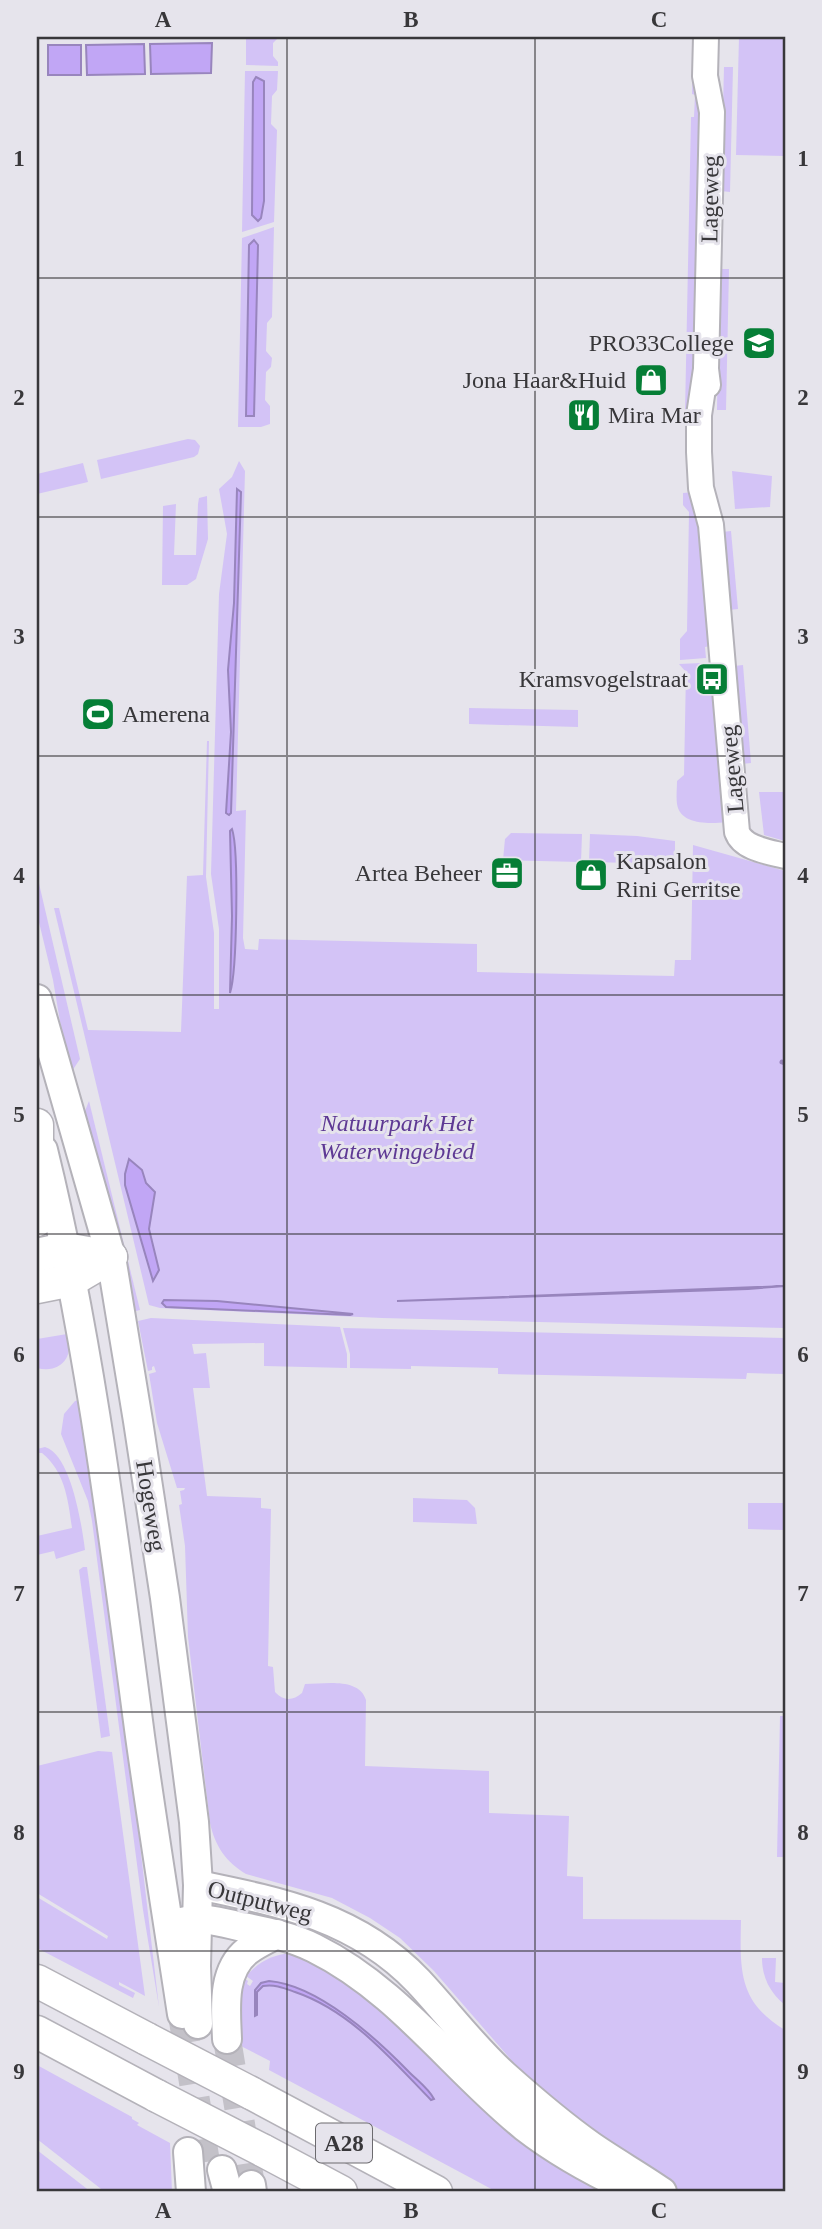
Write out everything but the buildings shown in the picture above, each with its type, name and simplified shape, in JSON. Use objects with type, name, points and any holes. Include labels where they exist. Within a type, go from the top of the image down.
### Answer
[{"type":"highway","points":[[37,1124],[37,1180]]},
{"type":"highway","points":[[37,1206],[37,1220]]},
{"type":"highway","points":[[37,1287],[58,1261],[111,1257]]},
{"type":"highway","name":"A28","points":[[37,1980],[436,2192]]},
{"type":"highway","name":"A28","points":[[37,2032],[341,2192]]},
{"type":"main road","name":"Hogeweg","points":[[37,999],[111,1257],[165,1598],[194,1822],[198,1885],[196,1966],[181,2015],[158,1965],[168,1926],[111,1513],[58,1261],[37,1124]]},
{"type":"main road","name":"Outputweg","points":[[168,1926],[198,1885],[261,1898],[339,1923],[393,1958],[416,1979],[501,2073],[547,2113],[662,2192]]},
{"type":"main road","name":"Outputweg","points":[[168,1926],[197,1918],[276,1934],[313,1948],[381,1991],[525,2126],[567,2157],[637,2192]]},
{"type":"main road","points":[[227,2039],[226,2001],[233,1969],[245,1952],[276,1934]]},
{"type":"main road","points":[[191,2192],[222,2178]]},
{"type":"street","name":"Lageweg","points":[[706,37],[705,76],[712,112]]},
{"type":"street","name":"Lageweg","points":[[721,37],[720,76],[712,112],[706,369],[714,487],[711,525],[737,832],[740,839],[752,847],[785,856]]},
{"type":"green space","points":[[246,37],[279,37],[273,43],[273,56],[278,66],[246,65]]},
{"type":"green space","points":[[739,37],[785,37],[785,156],[736,155]]},
{"type":"green space","points":[[693,52],[701,52],[701,113],[693,413],[685,413],[691,117],[694,117],[695,95],[692,94]]},
{"type":"green space","points":[[724,67],[733,67],[730,192],[721,191]]},
{"type":"green space","points":[[245,71],[278,71],[277,90],[272,96],[271,124],[277,130],[274,222],[242,232]]},
{"type":"green space","points":[[274,227],[272,317],[267,323],[266,351],[272,358],[271,367],[266,372],[265,400],[270,406],[270,424],[261,427],[238,427],[242,238]]},
{"type":"green space","points":[[719,269],[729,269],[726,410],[717,410]]},
{"type":"green space","points":[[188,439],[195,440],[200,446],[194,457],[101,479],[97,460]]},
{"type":"green space","name":"Natuurpark Het Waterwingebied","points":[[239,461],[245,471],[236,811],[246,810],[245,949],[258,950],[259,939],[477,944],[477,972],[674,976],[675,960],[691,960],[693,845],[785,871],[785,1328],[382,1318],[160,1308],[149,1305],[54,908],[59,908],[88,1030],[181,1032],[187,876],[203,875],[209,741],[206,877],[214,933],[214,1009],[219,1009],[219,929],[211,874],[219,594],[227,534],[219,489],[232,477]]},
{"type":"green space","points":[[83,463],[88,482],[37,494],[37,474]]},
{"type":"green space","points":[[732,471],[772,476],[770,507],[735,509]]},
{"type":"green space","points":[[695,492],[710,646],[705,647],[706,658],[680,660],[680,639],[687,631],[689,512],[683,505],[683,493]]},
{"type":"green space","points":[[207,496],[208,539],[196,579],[187,585],[162,585],[163,506],[176,504],[174,555],[196,555],[199,498]]},
{"type":"green space","points":[[731,531],[738,609],[729,610],[722,532]]},
{"type":"green space","points":[[701,663],[702,681],[714,680],[726,822],[697,822],[684,816],[677,804],[677,781],[684,775],[686,672],[679,664]]},
{"type":"green space","points":[[743,665],[751,763],[742,764],[734,666]]},
{"type":"green space","points":[[469,708],[578,710],[578,727],[469,724]]},
{"type":"green space","points":[[759,792],[785,792],[785,841],[764,835]]},
{"type":"green space","points":[[511,833],[582,834],[581,862],[503,860],[505,839]]},
{"type":"green space","points":[[590,834],[675,841],[675,864],[589,862]]},
{"type":"green space","points":[[37,875],[80,1059],[72,1071],[64,1045],[53,980],[37,914]]},
{"type":"green space","points":[[89,1101],[140,1310],[136,1311],[83,1116]]},
{"type":"green space","points":[[151,1318],[340,1327],[347,1354],[347,1368],[264,1366],[264,1343],[192,1344],[194,1354],[206,1353],[210,1388],[193,1388],[207,1496],[261,1498],[261,1508],[271,1509],[268,1666],[273,1667],[275,1692],[288,1699],[302,1693],[305,1684],[349,1685],[362,1693],[366,1700],[365,1766],[489,1771],[489,1813],[569,1816],[567,1876],[583,1877],[583,1919],[741,1920],[742,1969],[750,1996],[758,2008],[785,2030],[785,2192],[672,2192],[539,2092],[434,1971],[400,1938],[332,1898],[246,1874],[222,1853],[210,1823],[188,1637],[185,1546],[179,1505],[182,1504],[180,1491],[185,1488],[177,1488],[157,1423],[149,1374],[156,1372],[154,1366],[148,1371],[138,1321]]},
{"type":"green space","points":[[343,1328],[785,1338],[785,1374],[747,1373],[746,1379],[498,1374],[498,1368],[350,1368],[350,1354]]},
{"type":"green space","points":[[67,1334],[69,1349],[64,1361],[53,1368],[37,1368],[37,1339]]},
{"type":"green space","points":[[79,1400],[95,1497],[128,1743],[159,2007],[143,1910],[92,1521],[88,1501],[61,1434],[64,1414]]},
{"type":"green space","points":[[45,1447],[54,1452],[68,1476],[78,1509],[85,1550],[56,1559],[54,1551],[37,1555],[37,1536],[72,1528],[61,1477],[50,1460],[42,1453],[37,1453],[37,1449]]},
{"type":"green space","points":[[413,1498],[467,1500],[475,1508],[477,1524],[413,1522]]},
{"type":"green space","points":[[748,1503],[785,1503],[785,1530],[748,1529]]},
{"type":"green space","points":[[87,1567],[110,1736],[101,1738],[79,1570]]},
{"type":"green space","points":[[780,1716],[785,1716],[785,1857],[777,1857]]},
{"type":"green space","points":[[98,1751],[112,1752],[145,1996],[119,1982],[119,1985],[135,1993],[133,1998],[37,1948],[37,1897],[107,1939],[108,1936],[37,1893],[37,1766]]},
{"type":"green space","points":[[291,1953],[315,1960],[627,2192],[497,2192],[269,2070],[270,2061],[237,2044],[236,2003],[244,1978],[250,1986],[253,1981],[246,1976],[251,1971],[271,1957]]},
{"type":"green space","points":[[762,1958],[776,1958],[775,1982],[785,1983],[785,2005],[768,1984],[763,1972]]},
{"type":"green space","points":[[37,2065],[132,2117],[139,2123],[137,2125],[170,2143],[172,2192],[105,2192],[37,2139]]},
{"type":"green space","points":[[37,2150],[91,2192],[37,2192]]},
{"type":"shaded area","points":[[212,43],[211,73],[151,74],[150,44]]},
{"type":"shaded area","points":[[144,44],[145,74],[87,75],[86,45]]},
{"type":"shaded area","points":[[48,45],[81,45],[81,75],[48,75]]},
{"type":"shaded area","points":[[256,77],[264,81],[264,201],[258,221],[252,215],[253,82]]},
{"type":"shaded area","points":[[254,240],[258,245],[254,416],[246,416],[249,245]]},
{"type":"shaded area","points":[[237,489],[241,492],[229,815],[226,813],[231,732],[228,670],[234,603]]},
{"type":"shaded area","points":[[232,829],[236,861],[236,911],[230,993],[230,831]]},
{"type":"shaded area","points":[[129,1159],[142,1170],[146,1183],[155,1192],[149,1229],[159,1270],[153,1281],[125,1185]]},
{"type":"shaded area","points":[[785,1286],[748,1289],[397,1301]]},
{"type":"shaded area","points":[[164,1300],[217,1301],[353,1314],[166,1307],[162,1303]]},
{"type":"shaded area","points":[[269,1981],[307,1992],[345,2015],[396,2058],[434,2099],[431,2100],[369,2038],[315,2000],[279,1987],[263,1986],[257,1992],[255,2016],[255,1990],[261,1983]]},
{"type":"tunnel","points":[[182,2015],[206,2162]]},
{"type":"tunnel","points":[[227,2039],[251,2185]]},
{"type":"place","name":"PRO33College","points":[[759,343]]},
{"type":"place","name":"Jona Haar&Huid","points":[[651,380]]},
{"type":"place","name":"Mira Mar","points":[[584,415]]},
{"type":"place","name":"Kramsvogelstraat","points":[[712,679]]},
{"type":"place","name":"Amerena","points":[[98,714]]},
{"type":"place","name":"Artea Beheer","points":[[507,873]]},
{"type":"place","name":"Kapsalon Rini Gerritse","points":[[591,875]]}]
